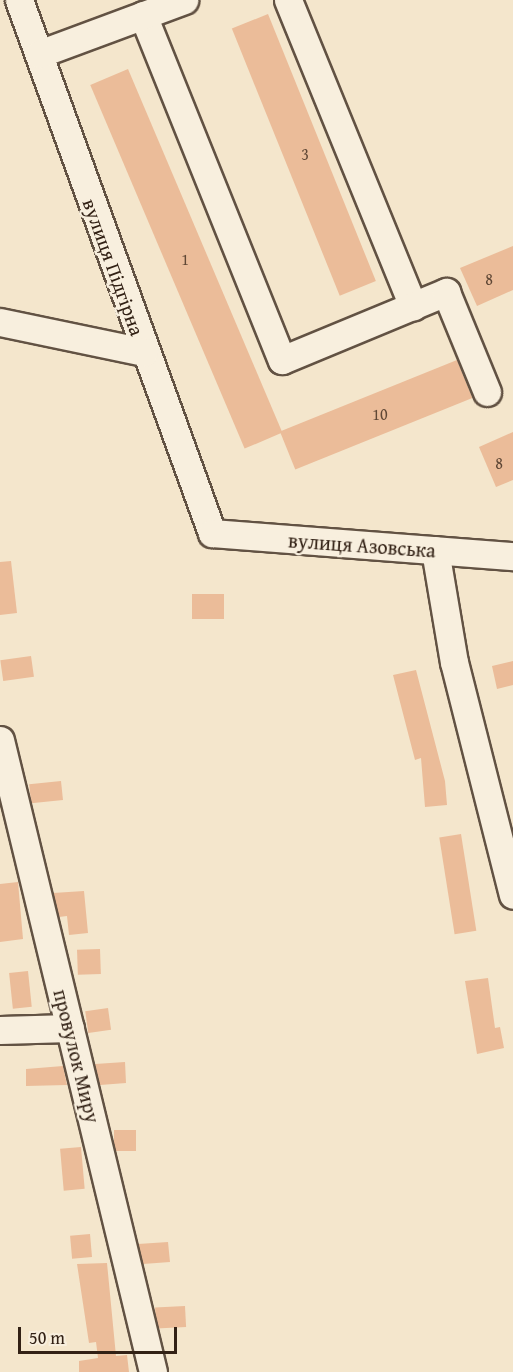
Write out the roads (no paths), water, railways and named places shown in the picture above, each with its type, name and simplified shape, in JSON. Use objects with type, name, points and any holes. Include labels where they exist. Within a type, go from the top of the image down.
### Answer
[{"type":"street","name":"вулиця Підгірна","points":[[19,0],[144,352],[212,533]]},
{"type":"street","points":[[39,54],[184,0]]},
{"type":"street","points":[[288,0],[413,306]]},
{"type":"street","points":[[143,15],[282,360],[446,292],[487,392]]},
{"type":"street","points":[[0,321],[144,352]]},
{"type":"street","name":"вулиця Азовська","points":[[212,533],[513,556]]},
{"type":"street","points":[[435,550],[454,662],[513,895]]},
{"type":"street","name":"провулок Миру","points":[[0,740],[153,1372]]},
{"type":"street","points":[[0,1030],[70,1028]]}]
